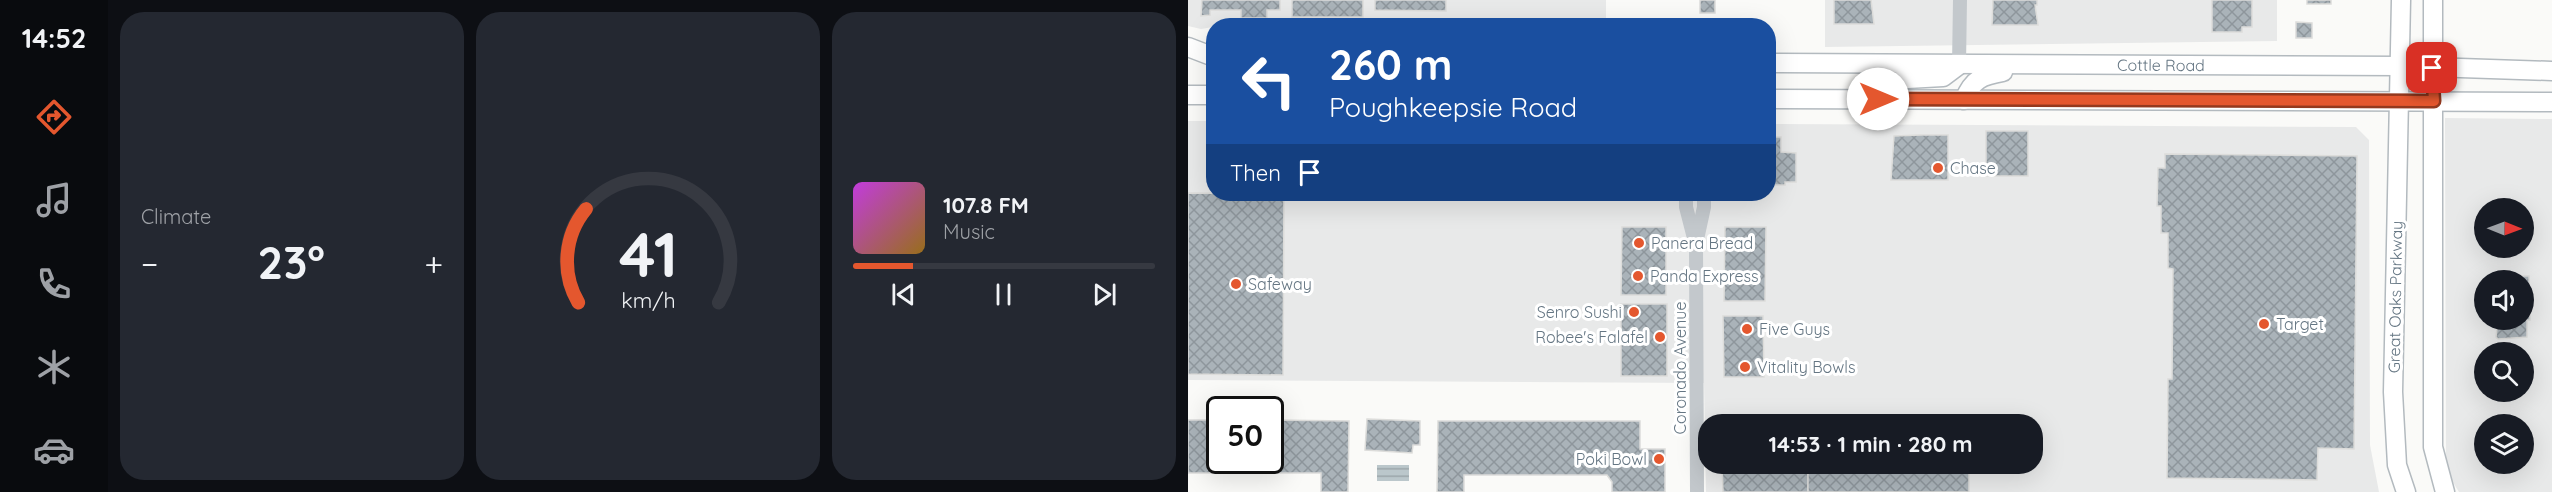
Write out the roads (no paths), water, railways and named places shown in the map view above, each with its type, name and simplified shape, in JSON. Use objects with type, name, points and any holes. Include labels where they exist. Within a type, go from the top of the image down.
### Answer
[{"type":"main road","name":"Great Oaks Parkway","points":[[2401,0],[2393,392],[2397,465],[2406,492]]},
{"type":"main road","points":[[2433,0],[2433,447],[2445,492]]},
{"type":"main road","points":[[1188,47],[1206,55]]},
{"type":"main road","points":[[1188,58],[1206,58]]},
{"type":"main road","name":"Cottle Road","points":[[1776,63],[2401,66],[2552,71]]},
{"type":"main road","points":[[1857,99],[1869,88],[1897,80],[1943,77],[1959,65]]},
{"type":"main road","points":[[1964,100],[1971,85],[1983,76],[2058,65]]},
{"type":"main road","points":[[1188,95],[1206,95]]},
{"type":"main road","points":[[1776,99],[2552,102]]},
{"type":"street","points":[[1959,65],[1960,0]]},
{"type":"street","name":"Coronado Avenue","points":[[1686,201],[1696,244]]},
{"type":"street","name":"Coronado Avenue","points":[[1697,492],[1696,244],[1704,201]]},
{"type":"place","name":"Chase","points":[[1938,168]]},
{"type":"place","name":"Panera Bread","points":[[1639,243]]},
{"type":"place","name":"Panda Express","points":[[1638,276]]},
{"type":"place","name":"Safeway","points":[[1236,284]]},
{"type":"place","name":"Senro Sushi","points":[[1634,312]]},
{"type":"place","name":"Target","points":[[2264,324]]},
{"type":"place","name":"Five Guys","points":[[1747,329]]},
{"type":"place","name":"Robee's Falafel","points":[[1660,337]]},
{"type":"place","name":"Vitality Bowls","points":[[1745,367]]},
{"type":"place","name":"Poki Bowl","points":[[1659,459]]}]
